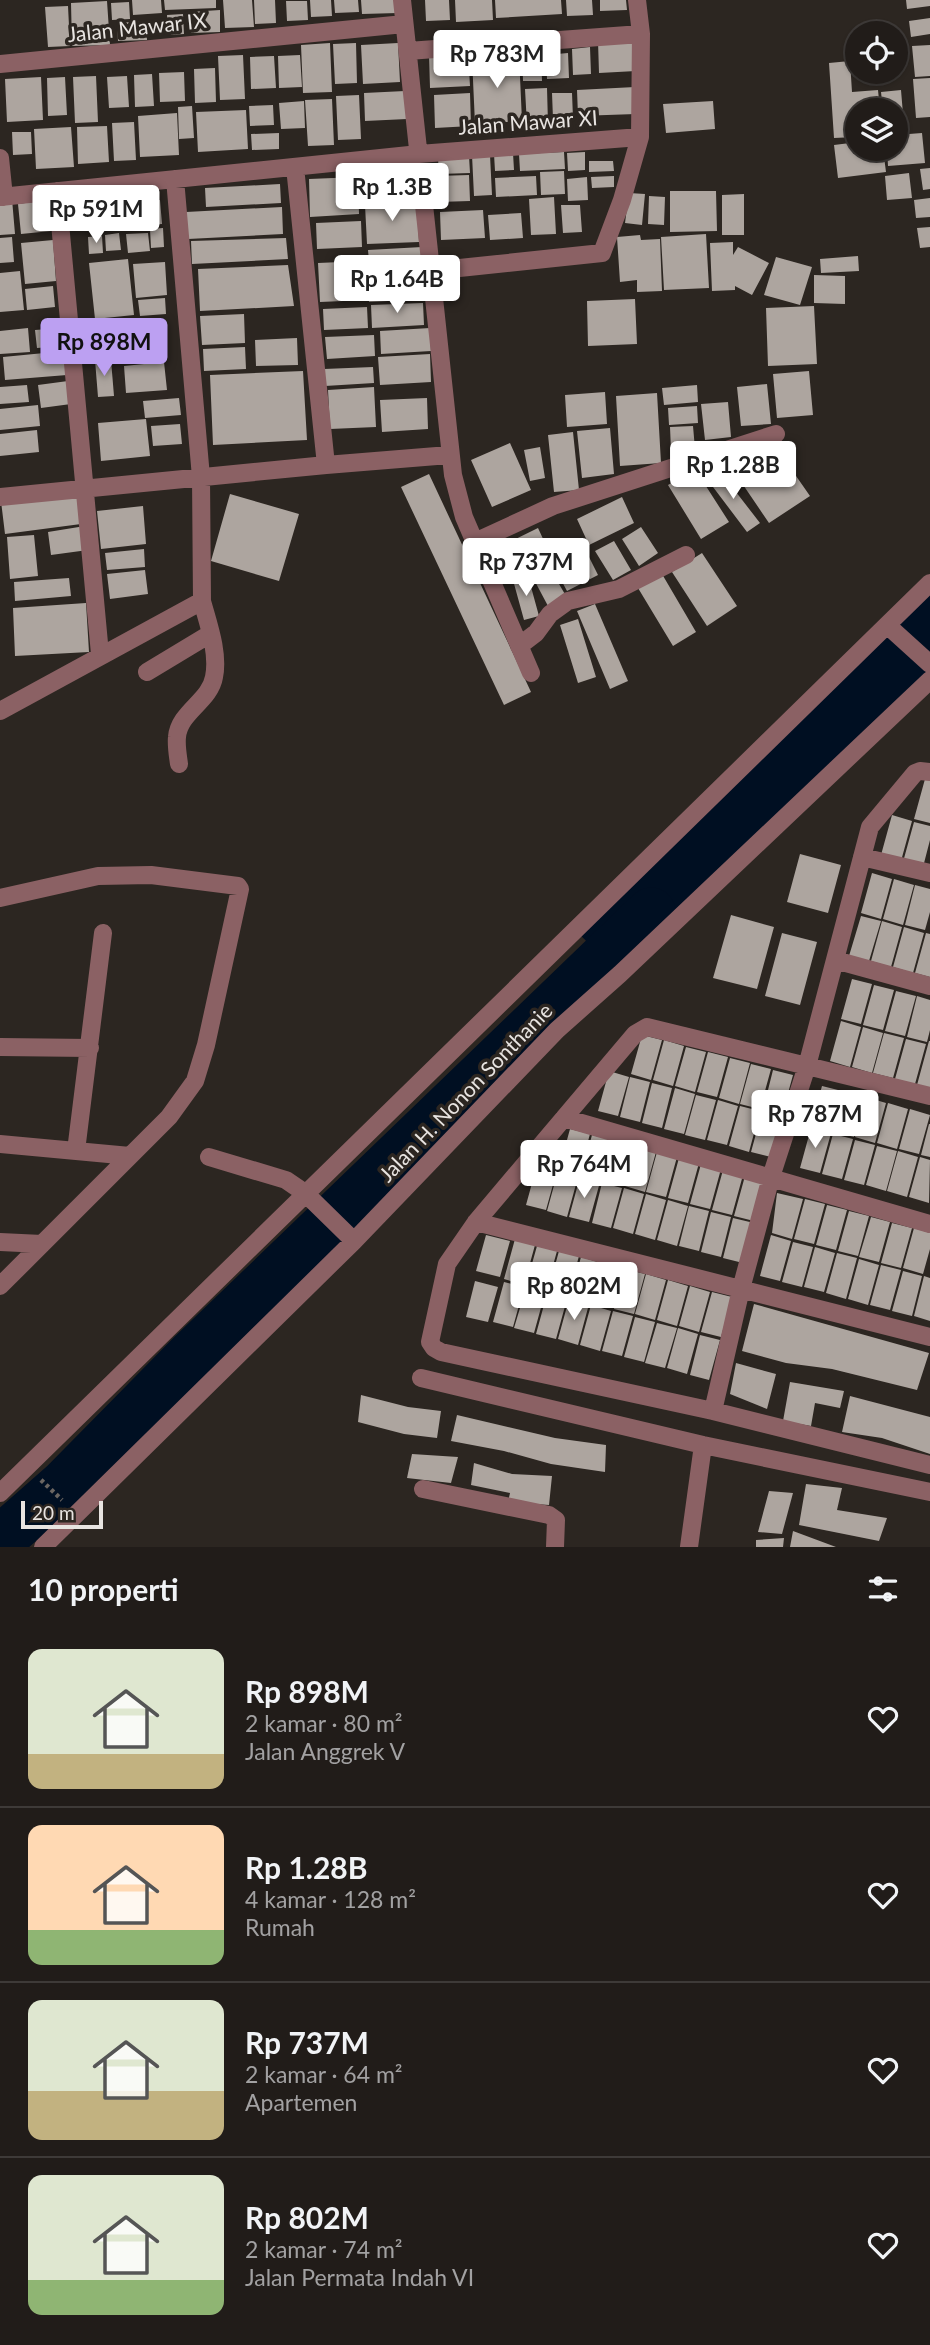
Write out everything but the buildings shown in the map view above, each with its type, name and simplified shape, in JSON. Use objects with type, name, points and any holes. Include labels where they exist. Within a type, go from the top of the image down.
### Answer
[{"type":"street","points":[[402,0],[449,455],[464,517],[531,673]]},
{"type":"street","points":[[431,271],[602,253],[622,200],[640,137],[641,34],[637,0]]},
{"type":"street","name":"Jalan Mawar IX","points":[[0,64],[404,24]]},
{"type":"street","points":[[408,51],[641,34]]},
{"type":"street","name":"Jalan Mawar XI","points":[[2,197],[419,154],[640,137]]},
{"type":"street","points":[[0,158],[2,197]]},
{"type":"street","points":[[295,167],[326,465]]},
{"type":"street","points":[[175,179],[201,477],[202,601],[214,659],[211,687],[179,727],[179,764]]},
{"type":"street","points":[[57,191],[100,654]]},
{"type":"street","points":[[475,542],[553,506],[776,434]]},
{"type":"street","points":[[0,497],[449,455]]},
{"type":"street","points":[[519,646],[536,634],[550,614],[568,601],[619,589],[687,555]]},
{"type":"street","points":[[0,1493],[892,631],[930,583]]},
{"type":"street","points":[[0,711],[100,654],[202,601]]},
{"type":"street","points":[[892,631],[930,669]]},
{"type":"street","points":[[147,672],[210,634]]},
{"type":"street","name":"Jalan H. Nonon Sonthanie","points":[[43,1547],[354,1241],[557,1030],[620,974],[930,669]]},
{"type":"street","points":[[713,1411],[741,1289],[771,1177],[807,1066],[870,827],[915,773],[930,772]]},
{"type":"street","points":[[862,857],[930,873]]},
{"type":"street","points":[[0,898],[98,876],[151,875],[240,887],[206,1045],[195,1081],[169,1117],[0,1286]]},
{"type":"street","points":[[76,1151],[103,933]]},
{"type":"street","points":[[835,960],[930,986]]},
{"type":"street","points":[[930,1096],[648,1027],[635,1034],[476,1222],[447,1264],[430,1342],[434,1348],[713,1411],[930,1465]]},
{"type":"street","points":[[0,1047],[90,1048]]},
{"type":"street","points":[[564,1118],[930,1224]]},
{"type":"street","points":[[0,1144],[130,1156]]},
{"type":"street","points":[[209,1157],[286,1180],[309,1197],[354,1241]]},
{"type":"street","points":[[476,1222],[930,1337]]},
{"type":"street","points":[[0,1242],[43,1244]]},
{"type":"street","points":[[421,1378],[703,1445],[930,1492]]},
{"type":"street","points":[[689,1547],[703,1445]]},
{"type":"street","points":[[423,1489],[550,1515],[556,1520],[555,1547]]},
{"type":"path","points":[[27,1467],[78,1515]]},
{"type":"water","points":[[930,583],[930,680],[620,974],[574,929]]},
{"type":"waterway","points":[[0,1540],[64,1484],[191,1355],[651,912]]}]
